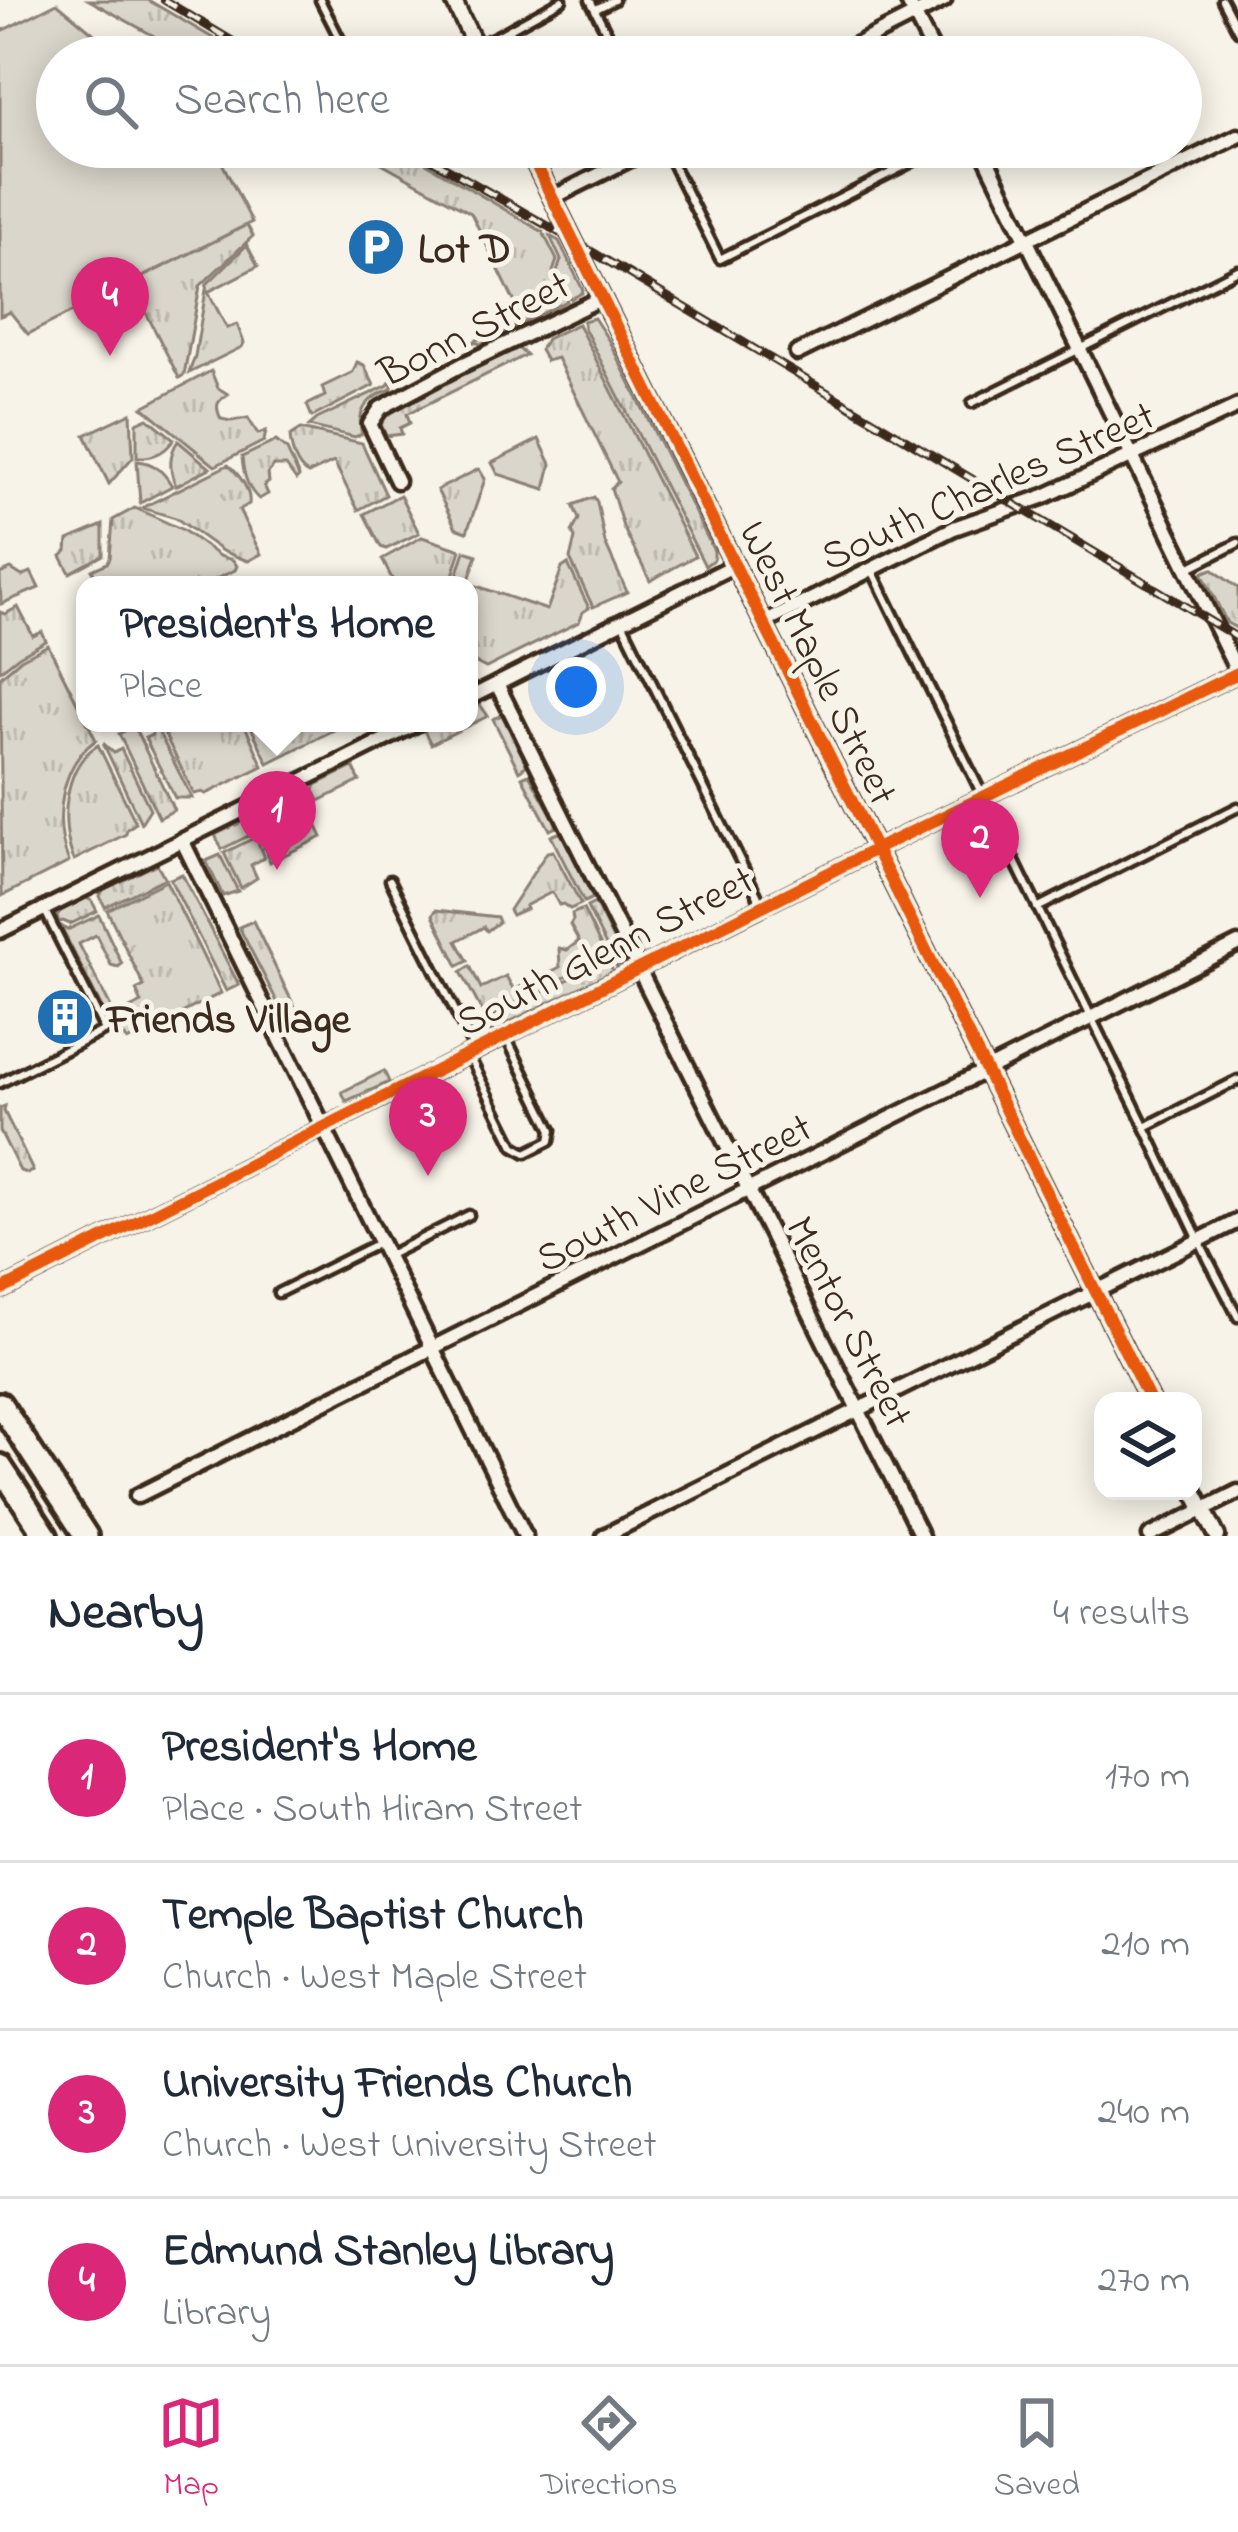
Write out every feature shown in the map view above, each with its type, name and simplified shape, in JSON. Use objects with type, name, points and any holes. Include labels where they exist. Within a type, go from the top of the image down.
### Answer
[{"type":"highway","points":[[0,1404],[86,1536]]},
{"type":"highway","points":[[0,1466],[46,1536]]},
{"type":"street","points":[[453,0],[471,36]]},
{"type":"street","points":[[908,0],[926,36]]},
{"type":"street","points":[[874,36],[944,0]]},
{"type":"street","points":[[1202,154],[1238,136]]},
{"type":"street","name":"West Maple Street","points":[[537,168],[1146,1392]]},
{"type":"street","points":[[552,198],[611,168]]},
{"type":"street","points":[[992,168],[1238,673]]},
{"type":"street","points":[[797,353],[1172,168]]},
{"type":"street","name":"Bonn Street","points":[[397,481],[370,424],[381,408],[602,298]]},
{"type":"street","name":"South Charles Street","points":[[764,623],[954,528],[1046,496],[1238,406]]},
{"type":"street","points":[[478,693],[735,565]]},
{"type":"street","name":"South Glenn Street","points":[[3,1289],[876,849],[1238,673]]},
{"type":"street","name":"Mentor Street","points":[[496,684],[921,1536]]},
{"type":"street","points":[[0,931],[400,732]]},
{"type":"street","points":[[182,840],[525,1536]]},
{"type":"street","name":"South Vine Street","points":[[137,1496],[1238,944]]},
{"type":"street","points":[[604,1536],[1238,1221]]},
{"type":"street","points":[[1150,1536],[1238,1492]]},
{"type":"street","points":[[1198,1500],[1216,1536]]},
{"type":"lane","points":[[320,0],[338,36]]},
{"type":"lane","points":[[505,36],[562,0]]},
{"type":"lane","points":[[590,0],[608,36]]},
{"type":"lane","points":[[595,10],[614,0]]},
{"type":"lane","points":[[1222,0],[1238,32]]},
{"type":"lane","points":[[674,168],[720,259],[900,168]]},
{"type":"lane","points":[[973,403],[1238,271]]},
{"type":"lane","points":[[1187,569],[1238,543]]},
{"type":"lane","points":[[872,569],[1238,1317]]},
{"type":"lane","points":[[622,621],[763,906]]},
{"type":"lane","points":[[1037,908],[1238,807]]},
{"type":"lane","points":[[390,880],[514,1146],[526,1153],[550,1141],[552,1130],[505,1036]]},
{"type":"lane","points":[[0,1083],[105,1030],[44,909]]},
{"type":"lane","points":[[1145,1127],[1238,1080]]},
{"type":"lane","points":[[278,1293],[469,1215]]},
{"type":"green space","points":[[89,0],[148,0],[209,36],[154,36]]},
{"type":"green space","points":[[57,3],[97,36],[36,36],[36,168],[225,168],[252,222],[28,334],[10,312],[0,316],[0,32]]},
{"type":"green space","points":[[391,168],[435,168],[543,232],[557,260],[553,272],[558,294],[520,313],[471,213]]},
{"type":"green space","points":[[247,225],[253,236],[200,286],[184,375],[179,378],[131,283]]},
{"type":"green space","points":[[550,236],[559,241],[583,290],[571,299],[557,272],[561,260]]},
{"type":"green space","points":[[247,245],[258,266],[208,292],[227,328],[237,324],[244,343],[189,373],[207,284]]},
{"type":"green space","points":[[565,296],[567,301],[481,344],[473,342]]},
{"type":"green space","points":[[594,318],[714,551],[714,559],[705,566],[584,328],[583,321]]},
{"type":"green space","points":[[578,324],[695,556],[650,581],[623,527],[611,488],[618,482],[557,358],[546,361],[540,350],[546,339]]},
{"type":"green space","points":[[518,348],[526,355],[407,414],[410,423],[400,428],[402,434],[386,436],[379,419],[383,414]]},
{"type":"green space","points":[[357,362],[364,365],[374,385],[312,417],[307,405],[325,396],[322,387],[353,372]]},
{"type":"green space","points":[[211,371],[218,388],[228,394],[218,405],[221,419],[248,418],[258,434],[266,431],[264,441],[215,466],[143,407]]},
{"type":"green space","points":[[392,379],[392,389],[371,400],[363,411],[362,434],[355,437],[309,426],[388,385]]},
{"type":"green space","points":[[131,413],[133,457],[109,484],[85,435]]},
{"type":"green space","points":[[148,418],[174,439],[158,453],[137,457],[137,423]]},
{"type":"green space","points":[[301,429],[362,443],[386,495],[358,510],[334,462],[308,474],[304,471],[290,436]]},
{"type":"green space","points":[[539,439],[551,464],[545,489],[498,474],[492,463]]},
{"type":"green space","points":[[178,441],[210,468],[176,486],[171,463]]},
{"type":"green space","points":[[276,441],[287,450],[299,477],[296,480],[286,466],[274,466],[264,486],[268,494],[259,499],[246,480],[242,457]]},
{"type":"green space","points":[[137,461],[158,469],[172,486],[140,503]]},
{"type":"green space","points":[[228,465],[246,488],[249,504],[239,510],[261,554],[248,561],[222,551],[176,518],[142,508]]},
{"type":"green space","points":[[479,469],[485,479],[467,532],[456,528],[437,490]]},
{"type":"green space","points":[[400,495],[419,533],[386,549],[364,514]]},
{"type":"green space","points":[[594,497],[605,543],[627,592],[593,607],[570,559],[572,532],[579,519],[573,505]]},
{"type":"green space","points":[[135,508],[183,530],[237,566],[222,576],[95,576],[92,570],[110,558],[113,520]]},
{"type":"green space","points":[[103,525],[103,555],[70,573],[61,556],[68,540]]},
{"type":"green space","points":[[422,537],[461,550],[453,576],[390,576],[382,559]]},
{"type":"green space","points":[[465,551],[477,555],[470,576],[457,576]]},
{"type":"green space","points":[[568,564],[589,608],[579,622],[486,668],[478,664],[478,586],[547,610],[562,568]]},
{"type":"green space","points":[[11,569],[22,576],[31,572],[39,588],[1,604],[0,574]]},
{"type":"green space","points":[[1212,569],[1238,588],[1238,629],[1227,623],[1202,573]]},
{"type":"green space","points":[[18,607],[33,636],[42,632],[46,641],[0,671],[0,612]]},
{"type":"green space","points":[[48,645],[76,700],[76,732],[92,732],[96,740],[74,765],[63,796],[61,830],[69,862],[2,896],[0,677]]},
{"type":"green space","points":[[478,704],[488,716],[478,721]]},
{"type":"green space","points":[[502,715],[527,765],[519,771],[493,719]]},
{"type":"green space","points":[[137,732],[174,810],[159,818],[119,734]]},
{"type":"green space","points":[[159,732],[192,798],[175,798],[145,738]]},
{"type":"green space","points":[[163,732],[248,732],[263,766],[206,794],[194,794]]},
{"type":"green space","points":[[253,732],[330,732],[268,763]]},
{"type":"green space","points":[[425,732],[455,732],[431,744]]},
{"type":"green space","points":[[103,743],[114,753],[121,749],[150,809],[141,823]]},
{"type":"green space","points":[[98,745],[136,823],[126,834],[74,860],[66,830],[67,797],[77,767]]},
{"type":"green space","points":[[353,767],[360,781],[319,801],[316,785]]},
{"type":"green space","points":[[529,774],[558,826],[550,830],[522,777]]},
{"type":"green space","points":[[298,795],[307,807],[222,849],[215,835]]},
{"type":"green space","points":[[309,810],[322,837],[270,862],[259,834]]},
{"type":"green space","points":[[558,833],[593,898],[584,902],[551,836]]},
{"type":"green space","points":[[256,837],[264,858],[251,865],[257,878],[241,888],[224,853]]},
{"type":"green space","points":[[553,851],[581,904],[570,909],[559,905],[552,892],[512,915],[509,910],[547,852]]},
{"type":"green space","points":[[220,855],[238,891],[223,896],[206,861]]},
{"type":"green space","points":[[157,864],[165,878],[105,907],[100,896],[103,890]]},
{"type":"green space","points":[[182,874],[239,985],[226,991],[170,879]]},
{"type":"green space","points":[[166,881],[221,993],[127,1041],[125,1037],[118,1040],[60,925],[67,930],[99,915],[122,964],[111,965],[96,935],[79,944],[115,1016],[142,1003],[136,990],[144,986],[107,910]]},
{"type":"green space","points":[[86,898],[97,911],[70,924],[59,922],[60,911]]},
{"type":"green space","points":[[595,903],[622,957],[617,968],[587,907]]},
{"type":"green space","points":[[583,909],[606,956],[544,988],[541,983],[547,974],[560,967],[559,948],[567,950],[579,941],[570,925],[572,914]]},
{"type":"green space","points":[[436,910],[497,917],[499,922],[457,941],[468,961],[458,966],[433,915]]},
{"type":"green space","points":[[253,921],[297,1012],[286,1019],[239,927]]},
{"type":"green space","points":[[608,960],[613,971],[475,1035],[472,1027]]},
{"type":"green space","points":[[470,966],[481,988],[506,976],[514,990],[526,984],[540,991],[485,1017],[461,972]]},
{"type":"green space","points":[[384,1071],[389,1082],[346,1101],[342,1092]]},
{"type":"green space","points":[[5,1106],[33,1171],[20,1171],[0,1131],[0,1108]]},
{"type":"railway","points":[[164,0],[224,36]]},
{"type":"railway","points":[[447,168],[1238,638]]},
{"type":"cycle path","points":[[537,168],[1146,1392]]},
{"type":"cycle path","points":[[3,1289],[876,849],[1238,673]]},
{"type":"place","name":"Lot D","points":[[376,247]]},
{"type":"place","name":"Edmund Stanley Library","points":[[110,356]]},
{"type":"place","name":"President's Home","points":[[277,870]]},
{"type":"place","name":"Temple Baptist Church","points":[[980,898]]},
{"type":"place","name":"Friends Village","points":[[65,1017]]},
{"type":"place","name":"University Friends Church","points":[[428,1176]]}]
